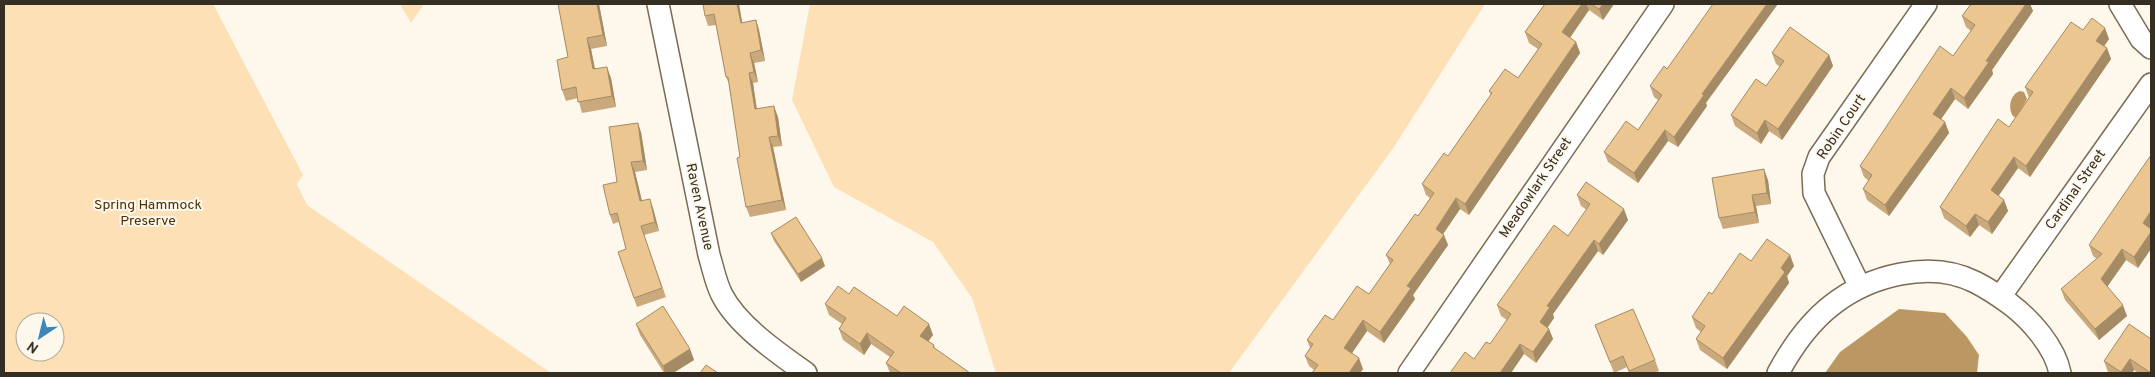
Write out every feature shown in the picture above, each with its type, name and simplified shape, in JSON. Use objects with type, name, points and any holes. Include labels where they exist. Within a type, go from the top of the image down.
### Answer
[{"type":"street","name":"Raven Avenue","points":[[658,4],[709,255],[722,295],[745,325],[779,354],[806,373]]},
{"type":"street","name":"Meadowlark Street","points":[[1409,373],[1662,4]]},
{"type":"street","name":"Robin Court","points":[[1860,288],[1814,192],[1813,174],[1819,158],[1926,4]]},
{"type":"street","points":[[2120,4],[2140,39],[2151,48]]},
{"type":"street","name":"Cardinal Street","points":[[2000,297],[2151,84]]},
{"type":"street","points":[[1778,373],[1809,328],[1831,305],[1860,288],[1883,278],[1915,271],[1939,272],[1973,281],[2023,313],[2042,336],[2058,365],[2060,373]]},
{"type":"green space","name":"Spring Hammock Preserve","points":[[4,4],[213,4],[303,175],[297,184],[307,205],[551,373],[4,373]]},
{"type":"green space","points":[[400,4],[424,4],[411,23]]},
{"type":"green space","points":[[810,4],[1485,4],[1394,147],[1229,373],[996,373],[972,298],[933,242],[834,187],[792,100]]},
{"type":"shaded area","points":[[2020,91],[2024,92],[2027,99],[2017,117],[2014,117],[2010,106],[2014,95]]},
{"type":"shaded area","points":[[1899,309],[1945,313],[1967,337],[1979,355],[1977,373],[1825,373],[1840,352]]},
{"type":"building","points":[[558,4],[597,4],[603,35],[587,38],[593,69],[607,67],[612,96],[578,102],[576,87],[562,90],[557,60],[568,57]]},
{"type":"building","points":[[703,4],[737,4],[741,23],[756,20],[761,50],[750,53],[754,72],[749,73],[755,109],[774,106],[778,136],[769,137],[782,200],[746,207],[737,158],[740,157],[728,77],[726,77],[714,14],[705,16]]},
{"type":"building","points":[[1545,4],[1582,4],[1562,32],[1576,42],[1465,204],[1456,198],[1436,229],[1444,235],[1407,286],[1411,288],[1380,332],[1363,320],[1344,348],[1359,358],[1349,373],[1312,373],[1318,365],[1305,356],[1313,344],[1307,340],[1325,315],[1333,320],[1357,286],[1369,294],[1393,260],[1386,255],[1415,214],[1418,216],[1434,193],[1422,184],[1444,153],[1448,156],[1492,93],[1489,91],[1505,69],[1518,78],[1542,44],[1525,32]]},
{"type":"building","points":[[1591,4],[1603,4],[1599,9]]},
{"type":"building","points":[[1713,4],[1767,4],[1702,94],[1704,95],[1674,137],[1665,130],[1634,173],[1604,152],[1626,121],[1638,130],[1662,95],[1650,86],[1664,66],[1667,69]]},
{"type":"building","points":[[1971,4],[2026,4],[1986,61],[1989,62],[1964,98],[1951,88],[1933,114],[1945,122],[1885,205],[1863,189],[1872,175],[1860,166],[1940,46],[1953,56],[1975,25],[1962,16]]},
{"type":"building","points":[[2092,18],[2105,28],[2096,41],[2107,48],[2026,166],[2014,157],[1991,190],[2004,200],[1988,222],[1975,214],[1966,226],[1940,207],[1998,119],[2009,127],[2033,92],[2025,87],[2071,22],[2083,30]]},
{"type":"building","points":[[1790,27],[1829,55],[1778,129],[1765,120],[1757,133],[1731,115],[1756,79],[1766,86],[1784,61],[1772,53]]},
{"type":"building","points":[[638,123],[643,161],[631,162],[640,201],[650,199],[655,222],[641,226],[662,288],[634,298],[618,252],[626,249],[617,213],[610,215],[603,185],[617,182],[609,127]]},
{"type":"building","points":[[2151,155],[2151,211],[2143,223],[2151,229],[2151,232],[2134,257],[2122,249],[2101,279],[2123,305],[2095,329],[2061,289],[2102,254],[2089,245]]},
{"type":"building","points":[[1764,169],[1767,193],[1752,195],[1755,212],[1719,218],[1712,178]]},
{"type":"building","points":[[1586,182],[1624,209],[1599,244],[1594,240],[1547,306],[1550,307],[1540,322],[1549,329],[1533,352],[1520,344],[1500,373],[1450,373],[1465,352],[1474,359],[1486,342],[1490,344],[1511,314],[1497,305],[1554,225],[1568,236],[1590,204],[1577,195]]},
{"type":"building","points":[[796,217],[822,258],[798,274],[771,233]]},
{"type":"building","points":[[1767,239],[1790,255],[1781,268],[1785,272],[1723,358],[1696,339],[1705,326],[1692,317],[1709,292],[1712,294],[1740,253],[1751,261]]},
{"type":"building","points":[[838,286],[849,294],[854,287],[897,316],[904,306],[929,324],[920,336],[970,373],[901,373],[886,363],[894,352],[867,333],[860,344],[839,329],[846,318],[825,304]]},
{"type":"building","points":[[663,306],[690,349],[663,366],[636,324]]},
{"type":"building","points":[[1633,309],[1655,360],[1629,371],[1623,356],[1610,362],[1595,325]]},
{"type":"building","points":[[2129,324],[2151,339],[2151,373],[2130,359],[2121,372],[2104,361]]},
{"type":"building","points":[[706,365],[718,373],[700,373]]}]
